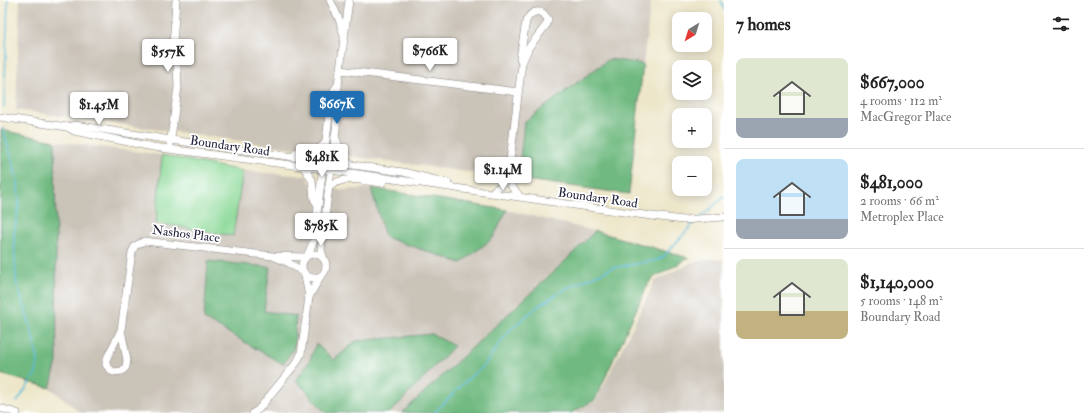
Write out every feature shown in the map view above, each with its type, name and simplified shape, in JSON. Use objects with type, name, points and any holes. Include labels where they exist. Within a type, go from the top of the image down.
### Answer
[{"type":"street","points":[[170,149],[178,87],[178,73],[173,46],[176,0]]},
{"type":"street","points":[[330,0],[339,19],[344,36]]},
{"type":"street","points":[[256,412],[297,362],[301,354],[309,297],[326,267],[321,250],[335,137],[339,92],[338,85],[349,0]]},
{"type":"street","points":[[518,194],[512,187],[508,176],[522,63],[529,47],[547,24],[548,20],[543,13],[534,12],[529,15],[526,21],[520,58],[522,63]]},
{"type":"street","points":[[340,70],[518,92]]},
{"type":"street","points":[[309,297],[301,264],[307,256],[314,240],[325,143],[334,90],[338,85]]},
{"type":"street","name":"Boundary Road","points":[[0,117],[67,127],[74,131],[170,149],[645,214],[687,216],[724,212]]},
{"type":"street","name":"Boundary Road","points":[[67,127],[75,125],[171,140],[351,164],[403,172],[447,183],[683,220],[724,217]]},
{"type":"street","points":[[335,137],[345,160],[351,164]]},
{"type":"street","points":[[293,157],[297,152],[306,153],[316,150],[325,143]]},
{"type":"street","points":[[303,166],[312,180],[314,200],[318,205]]},
{"type":"street","points":[[494,190],[500,186],[508,176]]},
{"type":"street","points":[[328,188],[338,182],[349,179],[382,183],[386,178]]},
{"type":"street","name":"Nashos Place","points":[[121,330],[106,360],[106,365],[113,372],[122,371],[126,368],[127,360],[121,330],[130,260],[135,246],[144,241],[273,256],[307,256]]},
{"type":"street","points":[[307,256],[317,254],[324,259]]},
{"type":"street","name":"Nashos Place","points":[[273,256],[289,263],[304,273]]},
{"type":"street","points":[[304,273],[312,278],[320,276]]},
{"type":"street","points":[[0,408],[17,413]]},
{"type":"shaded area","points":[[20,0],[651,0],[643,64],[609,59],[524,122],[518,179],[16,110]]},
{"type":"shaded area","points":[[55,141],[162,155],[156,224],[233,235],[243,171],[307,176],[310,183],[343,190],[371,188],[507,210],[595,231],[562,264],[402,413],[81,413],[50,388],[57,362]]},
{"type":"shaded area","points":[[709,259],[724,260],[724,413],[573,413],[596,401],[655,281],[691,263]]},
{"type":"green space","points":[[609,59],[643,64],[629,194],[518,179],[524,122]]},
{"type":"green space","points":[[1,130],[55,141],[57,362],[50,388],[0,374]]},
{"type":"green space","points":[[162,155],[243,171],[233,236],[156,223]]},
{"type":"green space","points":[[371,188],[507,210],[493,238],[461,263],[385,237]]},
{"type":"green space","points":[[595,231],[689,258],[653,278],[648,284],[595,400],[571,413],[402,413],[562,264]]},
{"type":"green space","points":[[208,261],[270,267],[264,311],[296,316],[294,348],[283,364],[204,319]]},
{"type":"green space","points":[[432,334],[454,346],[390,413],[326,413],[296,380],[309,362],[316,344],[334,360],[356,341]]},
{"type":"waterway","points":[[4,107],[8,0]]},
{"type":"waterway","points":[[721,0],[724,10]]},
{"type":"waterway","points":[[3,128],[18,182],[19,205],[14,234],[16,281],[31,328],[38,360],[36,373],[17,402]]},
{"type":"waterway","points":[[701,217],[724,197]]},
{"type":"waterway","points":[[434,413],[471,376],[482,368],[508,332],[538,306],[567,288],[612,268],[657,260],[663,257],[695,222]]}]
